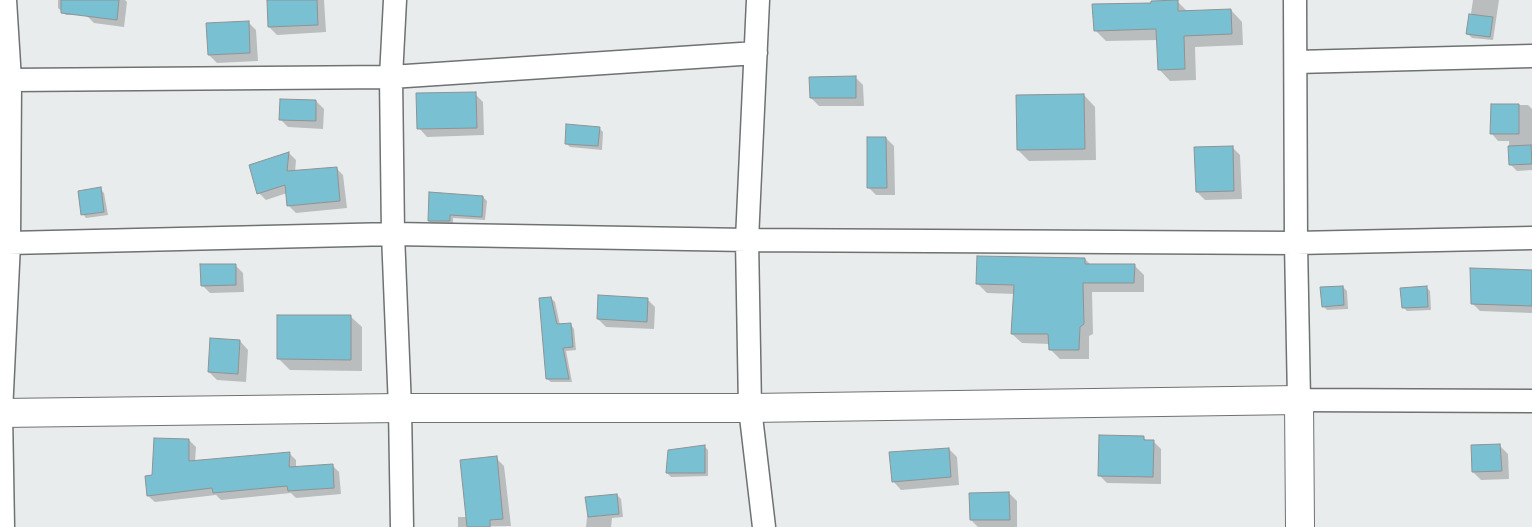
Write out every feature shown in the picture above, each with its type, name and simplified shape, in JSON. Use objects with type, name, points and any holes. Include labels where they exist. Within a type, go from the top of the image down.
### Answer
[{"type":"street","points":[[3,527],[1,413],[9,243],[10,80],[5,0]]},
{"type":"street","points":[[395,0],[392,77],[392,234],[400,408],[402,527]]},
{"type":"street","points":[[758,0],[747,240],[750,408],[764,527]]},
{"type":"street","points":[[1295,0],[1300,527]]},
{"type":"street","points":[[10,80],[392,77],[756,54]]},
{"type":"street","points":[[1296,62],[1532,56]]},
{"type":"street","points":[[9,243],[392,234],[747,240],[1296,243],[1532,238]]},
{"type":"street","points":[[1,413],[400,408],[750,408],[1299,400],[1532,400]]},
{"type":"building","points":[[61,0],[119,0],[117,20],[61,13]]},
{"type":"building","points":[[267,0],[317,0],[318,25],[268,27]]},
{"type":"building","points":[[1178,0],[1178,11],[1231,9],[1232,34],[1184,36],[1185,69],[1158,70],[1156,29],[1094,31],[1092,4],[1151,3],[1151,1]]},
{"type":"building","points":[[1469,14],[1493,17],[1490,37],[1466,34]]},
{"type":"building","points":[[249,21],[250,53],[208,55],[206,23]]},
{"type":"building","points":[[856,76],[856,98],[810,98],[809,77]]},
{"type":"building","points":[[476,92],[477,128],[417,129],[416,93]]},
{"type":"building","points":[[1084,94],[1085,149],[1017,150],[1016,95]]},
{"type":"building","points":[[280,99],[316,100],[316,121],[279,120]]},
{"type":"building","points":[[1491,104],[1519,104],[1519,134],[1490,134]]},
{"type":"building","points":[[566,124],[600,127],[598,146],[565,144]]},
{"type":"building","points":[[867,137],[886,137],[887,188],[867,188]]},
{"type":"building","points":[[1531,145],[1532,164],[1509,165],[1508,146]]},
{"type":"building","points":[[1233,146],[1234,191],[1196,192],[1194,147]]},
{"type":"building","points":[[289,152],[287,171],[337,167],[340,201],[287,206],[285,185],[257,194],[249,165]]},
{"type":"building","points":[[101,187],[104,212],[81,215],[78,191]]},
{"type":"building","points":[[429,192],[483,196],[482,217],[450,215],[450,221],[428,221]]},
{"type":"building","points":[[977,256],[1085,258],[1085,264],[1135,264],[1134,283],[1083,283],[1084,324],[1080,327],[1079,350],[1049,350],[1048,334],[1011,334],[1014,285],[976,284]]},
{"type":"building","points":[[200,264],[236,264],[236,285],[201,286]]},
{"type":"building","points":[[1470,268],[1532,270],[1532,306],[1471,304]]},
{"type":"building","points":[[1343,286],[1344,305],[1322,307],[1320,287]]},
{"type":"building","points":[[1427,286],[1428,307],[1402,308],[1400,288]]},
{"type":"building","points":[[598,295],[648,298],[647,322],[597,319]]},
{"type":"building","points":[[551,297],[557,324],[571,323],[573,347],[563,348],[569,379],[546,379],[539,298]]},
{"type":"building","points":[[277,315],[351,315],[351,360],[277,359]]},
{"type":"building","points":[[210,338],[240,340],[238,374],[208,372]]},
{"type":"building","points":[[1099,435],[1144,436],[1144,440],[1154,440],[1153,477],[1098,476]]},
{"type":"building","points":[[154,438],[189,439],[189,461],[290,452],[289,467],[333,464],[334,488],[288,491],[287,486],[213,493],[212,488],[147,496],[145,476],[152,475]]},
{"type":"building","points":[[1500,444],[1502,471],[1472,472],[1471,445]]},
{"type":"building","points":[[705,445],[705,473],[666,473],[668,450]]},
{"type":"building","points":[[949,448],[951,477],[892,482],[889,452]]},
{"type":"building","points":[[497,456],[503,519],[490,520],[490,527],[467,527],[460,460]]},
{"type":"building","points":[[1009,492],[1010,520],[970,520],[969,493]]},
{"type":"building","points":[[617,494],[619,514],[588,517],[585,497]]}]
